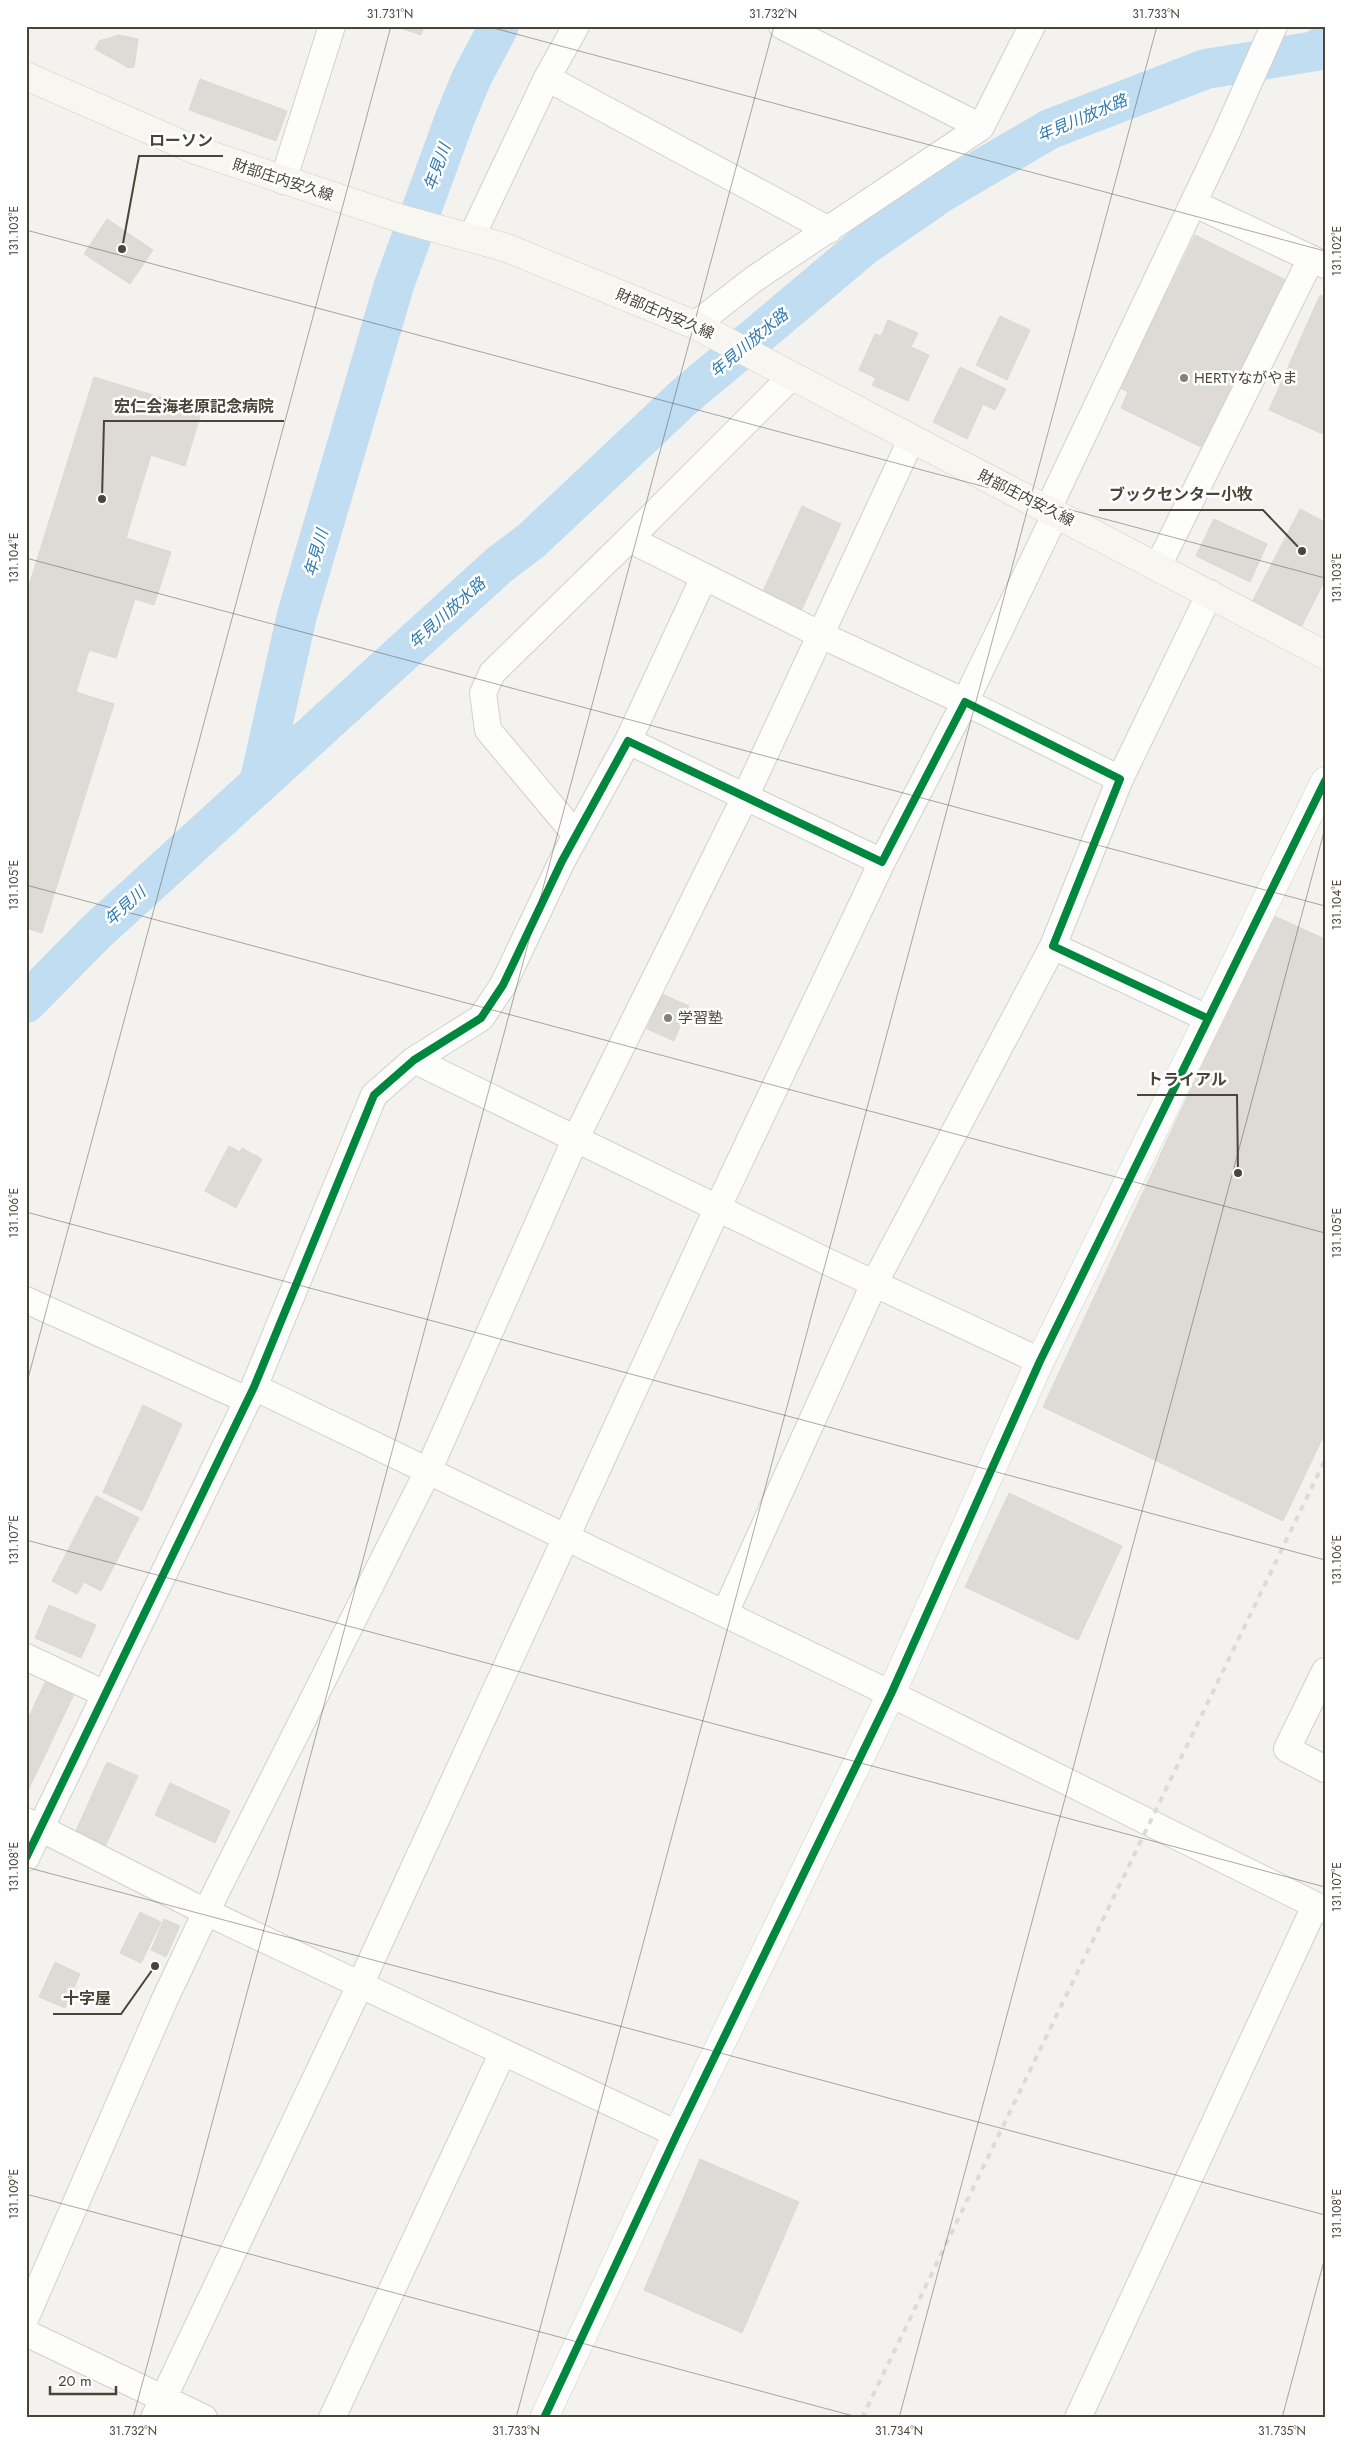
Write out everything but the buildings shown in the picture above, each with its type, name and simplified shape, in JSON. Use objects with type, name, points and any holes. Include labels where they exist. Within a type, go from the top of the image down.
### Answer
[{"type":"main road","name":"財部庄内安久線","points":[[26,76],[195,150],[283,181],[402,219],[507,248],[703,329],[1325,654]]},
{"type":"street","points":[[283,181],[332,26]]},
{"type":"street","points":[[463,237],[576,26]]},
{"type":"street","points":[[782,26],[981,127]]},
{"type":"street","points":[[703,329],[754,279],[981,127],[1032,26]]},
{"type":"street","points":[[159,2407],[360,1985],[568,1537],[717,1209],[882,862],[965,702],[1274,26]]},
{"type":"street","points":[[547,78],[829,230]]},
{"type":"street","points":[[1158,566],[1318,262],[1193,203]]},
{"type":"street","points":[[576,835],[488,730],[483,693],[492,673],[629,539],[788,374]]},
{"type":"street","points":[[26,2317],[164,2001],[206,1912],[429,1469],[575,1140],[745,798],[912,438]]},
{"type":"street","points":[[629,539],[821,635],[965,702],[1120,779]]},
{"type":"street","points":[[26,1858],[33,1825],[105,1694],[250,1393],[374,1095],[414,1060],[481,1018],[503,985],[576,835],[628,741],[704,577]]},
{"type":"street","points":[[725,1613],[874,1284],[1053,946],[1120,779],[1210,593]]},
{"type":"street","points":[[628,741],[882,862]]},
{"type":"street","points":[[544,2418],[677,2134],[891,1694],[1040,1361],[1325,781]]},
{"type":"street","points":[[1053,946],[1207,1018]]},
{"type":"street","points":[[414,1060],[717,1209],[1040,1361]]},
{"type":"street","points":[[26,1300],[429,1469],[891,1694],[1320,1908],[1078,2418]]},
{"type":"street","points":[[26,1657],[105,1694]]},
{"type":"street","points":[[1325,1671],[1287,1749],[1325,1769]]},
{"type":"street","points":[[33,1825],[206,1912],[677,2134]]},
{"type":"street","points":[[332,2418],[503,2052]]},
{"type":"street","points":[[26,2333],[159,2407],[204,2418]]},
{"type":"waterway","name":"年見川","points":[[259,784],[297,615],[394,285],[455,118],[472,77],[499,26]]},
{"type":"waterway","name":"年見川放水路","points":[[26,1003],[96,932],[499,565],[532,540],[684,397],[865,245],[942,192],[1050,129],[1206,69],[1316,51],[1319,48],[1325,49]]},
{"type":"railway","points":[[862,2418],[1325,1460]]},
{"type":"cycle path","points":[[26,1858],[254,1387],[374,1095],[414,1060],[481,1018],[503,985],[562,861],[628,741],[882,862],[965,702],[1120,779],[1053,946],[1207,1018]]},
{"type":"cycle path","points":[[544,2418],[677,2134],[891,1694],[1040,1361],[1325,781]]},
{"type":"place","name":"ローソン","points":[[122,249]]},
{"type":"place","name":"HERTYながやま","points":[[1184,378]]},
{"type":"place","name":"宏仁会海老原記念病院","points":[[102,499]]},
{"type":"place","name":"ブックセンター小牧","points":[[1302,551]]},
{"type":"place","name":"学習塾","points":[[668,1018]]},
{"type":"place","name":"トライアル","points":[[1238,1173]]},
{"type":"place","name":"十字屋","points":[[155,1966]]}]
